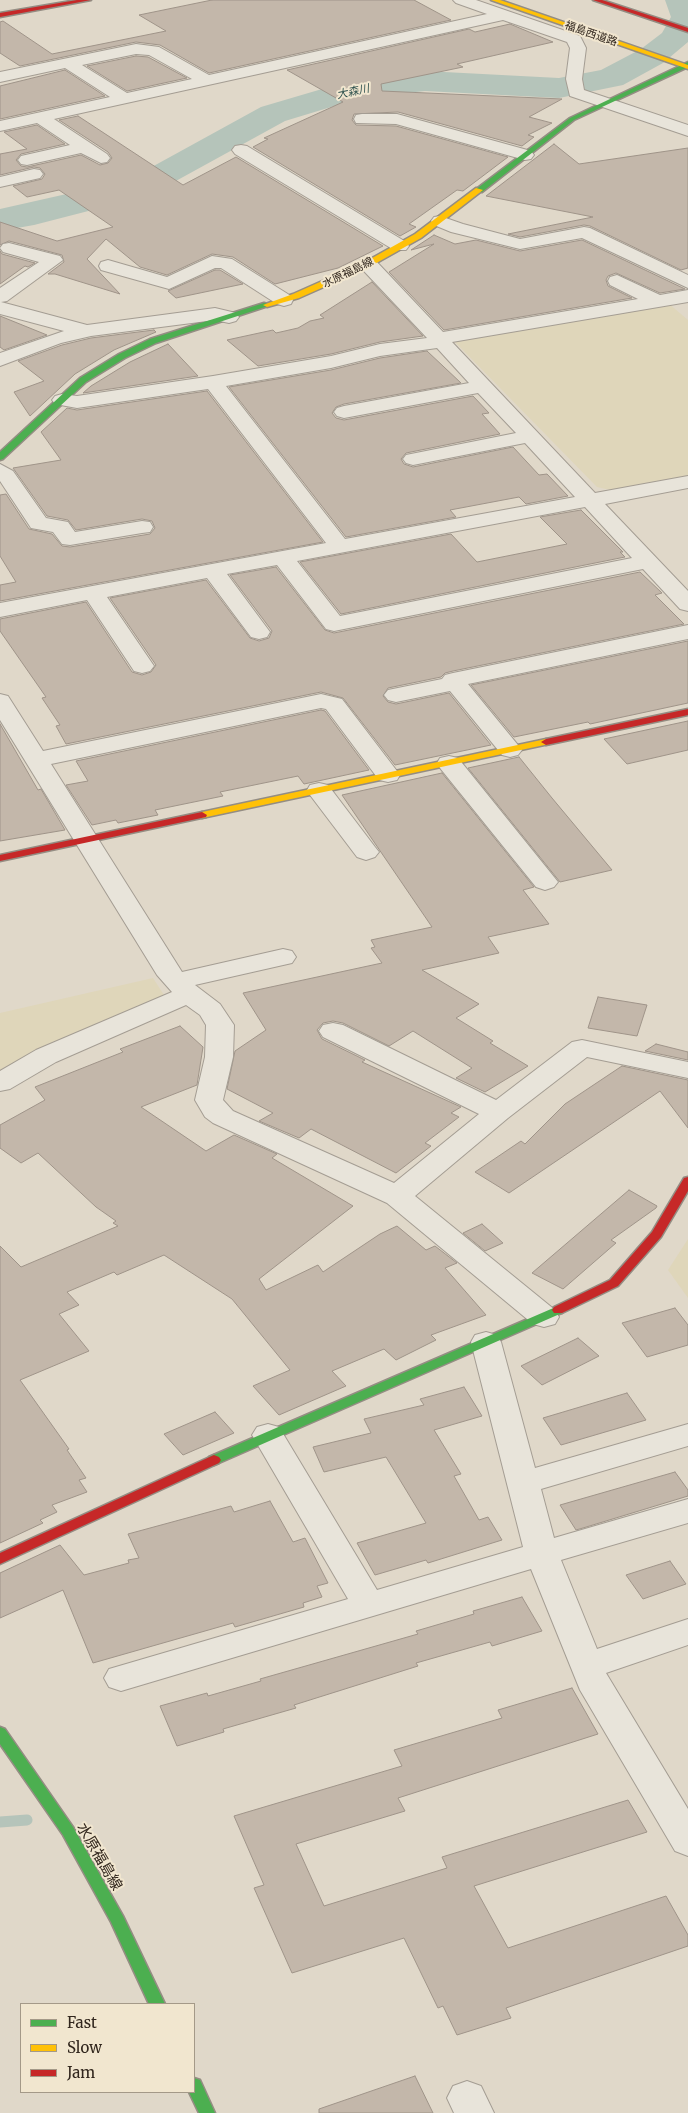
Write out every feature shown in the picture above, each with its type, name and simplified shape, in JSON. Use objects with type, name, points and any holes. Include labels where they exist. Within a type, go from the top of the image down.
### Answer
[{"type":"main road","points":[[0,6],[35,0]]},
{"type":"main road","points":[[0,15],[88,0]]},
{"type":"main road","name":"福島西道路","points":[[494,0],[615,43],[687,66]]},
{"type":"main road","points":[[596,0],[688,30]]},
{"type":"main road","name":"水原福島線","points":[[0,457],[83,380],[138,349],[178,332],[284,300],[330,282],[368,264],[440,220],[572,119],[604,102],[687,66]]},
{"type":"main road","points":[[0,858],[688,712]]},
{"type":"main road","points":[[0,1559],[268,1435],[544,1317],[614,1283],[657,1234],[688,1181]]},
{"type":"main road","name":"水原福島線","points":[[0,1733],[68,1831],[118,1920],[157,2003]]},
{"type":"main road","points":[[195,2087],[207,2113]]},
{"type":"street","points":[[461,0],[574,39],[578,48],[575,86],[604,102],[688,131]]},
{"type":"street","points":[[0,126],[504,15]]},
{"type":"street","points":[[316,42],[335,53]]},
{"type":"street","points":[[0,77],[136,48],[153,50],[208,81]]},
{"type":"street","points":[[68,63],[123,98]]},
{"type":"street","points":[[39,117],[101,158]]},
{"type":"street","points":[[362,119],[397,119],[525,155]]},
{"type":"street","points":[[2,179],[84,147]]},
{"type":"street","points":[[241,150],[400,246]]},
{"type":"street","points":[[489,164],[507,169]]},
{"type":"street","points":[[440,220],[457,228],[520,244],[584,232],[688,282]]},
{"type":"street","points":[[0,297],[54,260],[9,248]]},
{"type":"street","points":[[108,266],[169,283],[212,262],[225,264],[284,300]]},
{"type":"street","points":[[368,264],[688,604]]},
{"type":"street","points":[[617,281],[657,301]]},
{"type":"street","points":[[62,400],[77,402],[213,382],[331,362],[380,350],[688,296]]},
{"type":"street","points":[[0,308],[86,331]]},
{"type":"street","points":[[0,360],[54,339],[86,331],[157,320],[215,314],[229,317]]},
{"type":"street","points":[[213,382],[340,547]]},
{"type":"street","points":[[344,412],[483,386]]},
{"type":"street","points":[[413,460],[530,436]]},
{"type":"street","points":[[0,470],[6,475],[39,523],[60,527],[70,539],[142,527]]},
{"type":"street","points":[[0,610],[688,482]]},
{"type":"street","points":[[282,557],[334,624],[648,561]]},
{"type":"street","points":[[212,570],[259,632]]},
{"type":"street","points":[[93,593],[142,666]]},
{"type":"street","points":[[510,750],[453,680],[688,632]]},
{"type":"street","points":[[396,695],[456,683]]},
{"type":"street","points":[[0,701],[170,975],[210,1010],[220,1025],[219,1057],[209,1100],[215,1111],[232,1121],[397,1196],[544,1317]]},
{"type":"street","points":[[36,760],[321,701],[334,704],[388,776]]},
{"type":"street","points":[[450,763],[545,882]]},
{"type":"street","points":[[320,790],[366,852]]},
{"type":"street","points":[[0,1083],[46,1056],[183,988],[283,957]]},
{"type":"street","points":[[332,1031],[498,1112]]},
{"type":"street","points":[[397,1196],[498,1112],[582,1048],[688,1070]]},
{"type":"street","points":[[486,1342],[542,1555],[592,1681],[688,1842]]},
{"type":"street","points":[[524,1483],[688,1434]]},
{"type":"street","points":[[268,1435],[369,1606]]},
{"type":"street","points":[[121,1678],[688,1511]]},
{"type":"street","points":[[586,1666],[688,1632]]},
{"type":"shaded area","points":[[668,303],[688,320],[688,476],[610,490],[597,487],[452,339]]},
{"type":"shaded area","points":[[153,978],[164,995],[0,1075],[0,1013]]},
{"type":"shaded area","points":[[688,1239],[688,1298],[668,1270]]},
{"type":"building","points":[[212,0],[414,0],[451,20],[209,73],[160,45],[136,42],[20,66],[0,53],[0,22],[3,21],[52,54],[166,31],[139,15]]},
{"type":"building","points":[[510,24],[553,42],[457,64],[463,67],[381,84],[382,91],[562,99],[529,117],[552,123],[528,135],[534,137],[522,146],[398,112],[354,114],[352,120],[356,125],[396,126],[508,157],[463,191],[457,190],[409,224],[416,227],[400,236],[253,147],[268,139],[264,138],[343,102],[287,70],[469,29],[475,32]]},
{"type":"building","points":[[136,56],[148,57],[187,78],[127,91],[87,66]]},
{"type":"building","points":[[65,70],[105,96],[0,119],[0,86]]},
{"type":"building","points":[[78,116],[183,185],[236,157],[383,246],[338,268],[275,284],[233,257],[212,254],[167,275],[140,267],[106,239],[87,259],[120,294],[55,274],[48,274],[64,262],[62,255],[9,241],[0,245],[0,222],[57,241],[113,227],[59,190],[27,197],[13,186],[42,179],[45,174],[40,168],[34,167],[0,175],[0,154],[27,149],[4,132],[37,125],[65,144],[21,154],[16,160],[21,166],[27,167],[81,155],[100,165],[108,163],[112,158],[108,152],[59,120]]},
{"type":"building","points":[[554,144],[579,164],[688,148],[688,268],[681,270],[590,226],[584,225],[520,237],[508,234],[593,217],[486,196]]},
{"type":"building","points":[[434,235],[455,244],[476,240],[520,251],[582,240],[685,289],[660,293],[616,273],[608,276],[606,280],[608,286],[632,298],[444,330],[389,272],[434,244],[411,250]]},
{"type":"building","points":[[0,251],[2,254],[35,263],[28,267],[25,266],[0,284]]},
{"type":"building","points":[[215,270],[220,270],[243,284],[176,298],[168,291]]},
{"type":"building","points":[[372,282],[423,336],[380,342],[331,354],[258,366],[227,340],[273,330],[276,333],[298,328],[310,321],[324,318],[320,315]]},
{"type":"building","points":[[0,316],[47,335],[4,350],[0,347]]},
{"type":"building","points":[[154,330],[156,332],[114,350],[75,374],[30,416],[14,392],[44,381],[18,361],[62,345],[91,338]]},
{"type":"building","points":[[168,344],[198,376],[83,393],[130,362]]},
{"type":"building","points":[[427,351],[461,383],[344,404],[336,407],[332,413],[336,418],[344,420],[473,396],[489,413],[482,414],[500,434],[406,453],[401,459],[404,464],[413,467],[513,447],[539,475],[547,474],[568,496],[526,504],[519,497],[450,510],[456,517],[346,537],[229,387],[331,370],[380,358]]},
{"type":"building","points":[[207,391],[323,542],[0,601],[0,585],[16,582],[0,556],[0,495],[6,494],[29,529],[52,534],[62,546],[70,547],[150,534],[155,528],[152,521],[142,519],[76,530],[68,520],[47,516],[13,468],[61,460],[41,432],[67,408],[77,410]]},
{"type":"building","points":[[581,510],[623,552],[620,552],[625,557],[341,614],[300,562],[451,534],[477,562],[567,544],[540,517]]},
{"type":"building","points":[[276,567],[325,630],[334,633],[640,572],[662,593],[655,595],[684,624],[453,671],[445,673],[441,677],[388,688],[383,696],[388,702],[396,704],[449,693],[491,745],[395,765],[343,698],[321,692],[66,744],[56,726],[60,725],[42,698],[46,697],[0,631],[0,619],[86,602],[132,672],[142,675],[151,672],[156,665],[110,598],[206,580],[250,638],[259,641],[269,638],[272,631],[230,575]]},
{"type":"building","points":[[688,641],[688,703],[590,724],[588,722],[514,737],[471,685]]},
{"type":"building","points":[[321,710],[325,711],[369,770],[304,784],[298,776],[220,792],[223,796],[155,810],[158,815],[118,823],[116,820],[92,825],[66,785],[88,781],[76,761]]},
{"type":"building","points":[[688,721],[688,750],[627,764],[604,739]]},
{"type":"building","points":[[0,724],[38,790],[41,789],[65,830],[0,841]]},
{"type":"building","points":[[519,757],[612,870],[560,882],[468,768]]},
{"type":"building","points":[[442,773],[534,887],[523,890],[549,924],[488,937],[499,953],[422,970],[479,1004],[456,1018],[493,1041],[490,1043],[528,1066],[485,1092],[456,1078],[472,1068],[413,1031],[389,1046],[343,1023],[333,1021],[323,1023],[317,1030],[322,1039],[365,1060],[362,1062],[461,1107],[451,1113],[459,1117],[425,1143],[431,1146],[396,1173],[311,1129],[299,1138],[259,1121],[273,1113],[227,1089],[235,1051],[266,1030],[243,993],[382,963],[371,948],[375,947],[371,940],[432,927],[342,795]]},
{"type":"building","points":[[598,997],[647,1005],[637,1036],[588,1028]]},
{"type":"building","points":[[180,1026],[203,1047],[197,1085],[141,1107],[206,1151],[234,1135],[277,1154],[272,1158],[353,1206],[259,1279],[266,1290],[318,1265],[323,1272],[380,1234],[397,1226],[426,1250],[435,1246],[457,1263],[445,1268],[486,1315],[431,1335],[436,1340],[396,1360],[384,1349],[332,1371],[346,1386],[279,1415],[253,1386],[290,1370],[232,1299],[164,1255],[117,1275],[114,1272],[67,1292],[79,1305],[59,1314],[89,1351],[20,1380],[69,1449],[67,1450],[86,1478],[79,1480],[87,1492],[52,1505],[57,1512],[40,1520],[43,1523],[0,1543],[0,1246],[21,1267],[118,1226],[113,1223],[116,1221],[96,1207],[38,1153],[21,1163],[0,1148],[0,1125],[45,1100],[35,1087],[123,1052],[120,1049]]},
{"type":"building","points":[[656,1044],[688,1052],[688,1060],[645,1051]]},
{"type":"building","points":[[622,1066],[688,1080],[688,1128],[660,1091],[509,1193],[475,1172],[521,1141],[525,1144],[565,1104]]},
{"type":"building","points":[[629,1190],[657,1206],[656,1208],[611,1240],[616,1243],[563,1289],[532,1273]]},
{"type":"building","points":[[482,1224],[503,1243],[485,1251],[463,1233]]},
{"type":"building","points":[[675,1308],[688,1325],[688,1345],[647,1357],[622,1323]]},
{"type":"building","points":[[578,1338],[599,1356],[542,1385],[521,1366]]},
{"type":"building","points":[[464,1387],[482,1416],[434,1430],[461,1474],[454,1476],[479,1520],[488,1517],[502,1540],[428,1563],[426,1560],[375,1575],[357,1543],[426,1523],[386,1457],[324,1472],[313,1447],[371,1433],[364,1419],[424,1405],[420,1399]]},
{"type":"building","points":[[627,1393],[646,1420],[561,1445],[543,1418]]},
{"type":"building","points":[[215,1412],[234,1433],[183,1455],[164,1434]]},
{"type":"building","points":[[675,1472],[688,1490],[688,1496],[583,1528],[576,1530],[560,1505]]},
{"type":"building","points":[[270,1501],[293,1542],[305,1538],[328,1583],[317,1586],[322,1597],[303,1603],[304,1607],[235,1627],[233,1623],[93,1663],[63,1590],[0,1618],[0,1573],[60,1545],[84,1575],[129,1563],[128,1560],[139,1558],[128,1534],[231,1506],[234,1512]]},
{"type":"building","points":[[670,1561],[686,1584],[643,1599],[626,1575]]},
{"type":"building","points":[[522,1597],[542,1631],[492,1646],[490,1642],[416,1663],[418,1666],[294,1705],[296,1708],[223,1729],[224,1732],[177,1746],[160,1706],[207,1693],[208,1696],[261,1681],[260,1679],[418,1634],[416,1631],[474,1614],[473,1611]]},
{"type":"building","points":[[572,1688],[598,1734],[398,1798],[405,1811],[296,1844],[324,1906],[447,1868],[442,1857],[628,1800],[647,1832],[474,1886],[508,1948],[666,1896],[688,1935],[688,1946],[506,2008],[511,2018],[457,2035],[443,2006],[438,2008],[404,1938],[292,1973],[254,1888],[264,1885],[234,1816],[402,1766],[394,1750],[502,1718],[498,1710]]},
{"type":"building","points":[[415,2076],[433,2113],[319,2113],[319,2109]]},
{"type":"waterway","name":"大森川","points":[[0,220],[34,214],[123,192],[162,175],[273,114],[334,96],[380,86],[425,81],[559,88],[611,78],[652,56],[674,39],[687,17],[680,0]]},
{"type":"waterway","points":[[0,1822],[27,1820]]},
{"type":"traffic: fast","points":[[479,190],[572,119],[688,64]]},
{"type":"traffic: fast","points":[[0,457],[83,380],[122,356],[153,341],[267,305]]},
{"type":"traffic: fast","points":[[214,1460],[558,1310]]},
{"type":"traffic: fast","points":[[0,1733],[68,1831],[118,1920],[157,2003]]},
{"type":"traffic: fast","points":[[195,2087],[207,2113]]},
{"type":"traffic: slow","points":[[494,0],[688,67]]},
{"type":"traffic: slow","points":[[267,305],[296,296],[368,264],[418,236],[479,190]]},
{"type":"traffic: slow","points":[[202,815],[546,742]]},
{"type":"traffic: jam","points":[[0,15],[88,0]]},
{"type":"traffic: jam","points":[[596,0],[688,30]]},
{"type":"traffic: jam","points":[[546,742],[688,712]]},
{"type":"traffic: jam","points":[[0,858],[202,815]]},
{"type":"traffic: jam","points":[[558,1310],[614,1283],[657,1234],[688,1181]]},
{"type":"traffic: jam","points":[[0,1559],[214,1460]]}]
